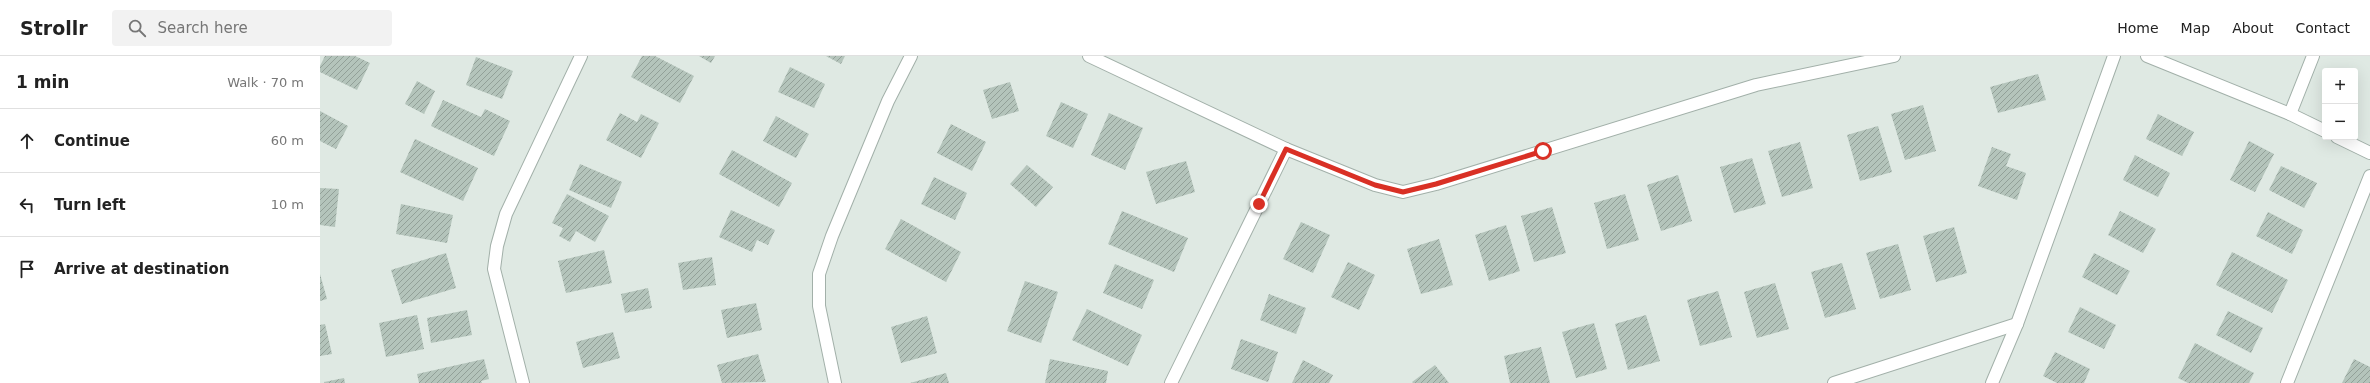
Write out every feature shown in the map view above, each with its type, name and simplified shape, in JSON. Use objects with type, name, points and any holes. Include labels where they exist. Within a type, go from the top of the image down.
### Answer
[{"type":"street","points":[[523,383],[494,269],[496,246],[506,214],[581,56]]},
{"type":"street","points":[[835,383],[819,306],[819,274],[832,236],[888,102],[911,56]]},
{"type":"street","points":[[1089,56],[1286,149],[1375,185],[1403,192],[1436,184],[1756,85],[1894,56]]},
{"type":"street","points":[[1992,383],[2017,324],[2114,56]]},
{"type":"street","points":[[2147,56],[2290,114],[2322,130]]},
{"type":"street","points":[[2290,114],[2313,56]]},
{"type":"street","points":[[2343,140],[2370,153]]},
{"type":"street","points":[[1171,383],[1286,149]]},
{"type":"street","points":[[2287,383],[2370,176]]},
{"type":"street","points":[[1834,383],[2017,324]]},
{"type":"building","points":[[325,56],[355,56],[370,63],[357,90],[320,72],[320,66]]},
{"type":"building","points":[[642,56],[655,56],[694,76],[680,103],[631,77]]},
{"type":"building","points":[[699,56],[715,56],[711,63]]},
{"type":"building","points":[[826,56],[845,56],[841,64]]},
{"type":"building","points":[[476,57],[513,71],[502,99],[466,85]]},
{"type":"building","points":[[790,67],[825,84],[814,108],[778,92]]},
{"type":"building","points":[[2038,74],[2046,100],[1998,113],[1990,87]]},
{"type":"building","points":[[417,81],[435,91],[424,114],[405,104]]},
{"type":"building","points":[[1010,82],[1019,111],[992,119],[983,90]]},
{"type":"building","points":[[443,100],[481,117],[485,109],[510,121],[494,156],[431,126]]},
{"type":"building","points":[[1061,102],[1088,114],[1073,148],[1046,136]]},
{"type":"building","points":[[1923,105],[1936,151],[1905,160],[1891,114]]},
{"type":"building","points":[[320,111],[348,126],[336,149],[320,141]]},
{"type":"building","points":[[620,113],[637,122],[641,114],[659,123],[641,158],[606,140]]},
{"type":"building","points":[[1109,113],[1143,128],[1125,170],[1091,155]]},
{"type":"building","points":[[2158,114],[2194,132],[2182,156],[2146,139]]},
{"type":"building","points":[[776,116],[809,134],[796,158],[763,141]]},
{"type":"building","points":[[951,124],[986,142],[972,171],[937,153]]},
{"type":"building","points":[[1878,126],[1892,172],[1860,181],[1847,135]]},
{"type":"building","points":[[415,139],[478,168],[463,201],[400,172]]},
{"type":"building","points":[[2249,141],[2274,154],[2255,192],[2230,180]]},
{"type":"building","points":[[1800,142],[1813,188],[1782,197],[1768,151]]},
{"type":"building","points":[[1992,147],[2011,154],[2006,166],[2026,173],[2017,200],[1978,186]]},
{"type":"building","points":[[732,150],[792,183],[779,207],[719,174]]},
{"type":"building","points":[[2135,155],[2170,173],[2158,197],[2123,180]]},
{"type":"building","points":[[1752,158],[1766,204],[1734,213],[1720,167]]},
{"type":"building","points":[[1186,161],[1195,192],[1156,204],[1146,172]]},
{"type":"building","points":[[580,164],[622,182],[611,208],[569,190]]},
{"type":"building","points":[[1027,165],[1053,187],[1036,207],[1010,184]]},
{"type":"building","points":[[2281,166],[2317,183],[2304,208],[2269,190]]},
{"type":"building","points":[[1678,175],[1692,221],[1661,231],[1647,185]]},
{"type":"building","points":[[934,177],[967,193],[955,220],[921,204]]},
{"type":"building","points":[[320,188],[339,189],[335,227],[320,225]]},
{"type":"building","points":[[567,194],[609,216],[595,242],[576,231],[570,242],[559,236],[563,228],[552,223]]},
{"type":"building","points":[[1625,194],[1639,240],[1607,249],[1594,203]]},
{"type":"building","points":[[401,204],[453,215],[447,243],[396,234]]},
{"type":"building","points":[[1552,207],[1566,253],[1534,262],[1521,216]]},
{"type":"building","points":[[731,210],[775,230],[768,245],[757,240],[752,252],[719,237]]},
{"type":"building","points":[[1122,211],[1188,238],[1174,272],[1108,244]]},
{"type":"building","points":[[2120,211],[2156,229],[2143,253],[2108,235]]},
{"type":"building","points":[[2268,212],[2303,230],[2292,254],[2256,236]]},
{"type":"building","points":[[901,219],[961,252],[946,282],[885,249]]},
{"type":"building","points":[[1301,222],[1330,235],[1313,273],[1283,259]]},
{"type":"building","points":[[1506,225],[1520,271],[1489,281],[1475,235]]},
{"type":"building","points":[[1954,227],[1967,273],[1936,282],[1923,236]]},
{"type":"building","points":[[1439,239],[1453,285],[1421,294],[1407,249]]},
{"type":"building","points":[[1898,244],[1911,290],[1880,299],[1866,253]]},
{"type":"building","points":[[604,250],[612,283],[566,293],[558,261]]},
{"type":"building","points":[[2232,252],[2288,280],[2272,313],[2216,285]]},
{"type":"building","points":[[446,253],[456,288],[402,304],[391,270]]},
{"type":"building","points":[[2094,253],[2130,271],[2117,295],[2082,277]]},
{"type":"building","points":[[712,257],[716,285],[683,290],[678,263]]},
{"type":"building","points":[[1348,262],[1375,275],[1359,310],[1331,297]]},
{"type":"building","points":[[1842,263],[1856,309],[1825,318],[1811,272]]},
{"type":"building","points":[[1115,264],[1154,280],[1142,309],[1103,293]]},
{"type":"building","points":[[320,274],[327,299],[320,301]]},
{"type":"building","points":[[1025,281],[1058,292],[1041,343],[1007,331]]},
{"type":"building","points":[[1775,283],[1789,329],[1757,338],[1744,292]]},
{"type":"building","points":[[648,288],[652,308],[625,313],[621,294]]},
{"type":"building","points":[[1718,291],[1732,337],[1700,346],[1687,300]]},
{"type":"building","points":[[1269,294],[1306,308],[1296,334],[1260,320]]},
{"type":"building","points":[[756,303],[762,330],[727,338],[721,310]]},
{"type":"building","points":[[2080,307],[2116,325],[2104,349],[2068,332]]},
{"type":"building","points":[[1087,309],[1142,335],[1128,366],[1072,340]]},
{"type":"building","points":[[467,310],[472,335],[431,343],[427,318]]},
{"type":"building","points":[[2228,311],[2263,328],[2251,353],[2216,335]]},
{"type":"building","points":[[417,315],[424,349],[386,357],[379,323]]},
{"type":"building","points":[[1646,315],[1660,361],[1628,370],[1615,324]]},
{"type":"building","points":[[927,316],[937,353],[901,363],[891,327]]},
{"type":"building","points":[[1594,323],[1607,369],[1576,378],[1562,332]]},
{"type":"building","points":[[325,324],[332,354],[320,356],[320,325]]},
{"type":"building","points":[[613,332],[620,358],[583,368],[576,342]]},
{"type":"building","points":[[1241,339],[1278,352],[1268,382],[1231,369]]},
{"type":"building","points":[[2195,343],[2254,373],[2249,383],[2188,383],[2178,378]]},
{"type":"building","points":[[1541,347],[1550,383],[1510,383],[1504,356]]},
{"type":"building","points":[[2055,352],[2090,369],[2084,383],[2057,383],[2043,376]]},
{"type":"building","points":[[758,354],[766,382],[722,383],[717,365]]},
{"type":"building","points":[[484,359],[489,379],[481,381],[482,383],[419,383],[417,374]]},
{"type":"building","points":[[1050,359],[1108,371],[1106,383],[1045,383]]},
{"type":"building","points":[[2354,359],[2370,367],[2370,383],[2342,383]]},
{"type":"building","points":[[1303,360],[1333,375],[1329,383],[1292,383]]},
{"type":"building","points":[[1435,365],[1449,383],[1412,382]]},
{"type":"building","points":[[946,373],[949,383],[910,383]]},
{"type":"building","points":[[344,378],[345,383],[324,383],[324,382]]},
{"type":"route","points":[[1259,204],[1286,149],[1375,185],[1403,192],[1436,184],[1543,151]]}]
